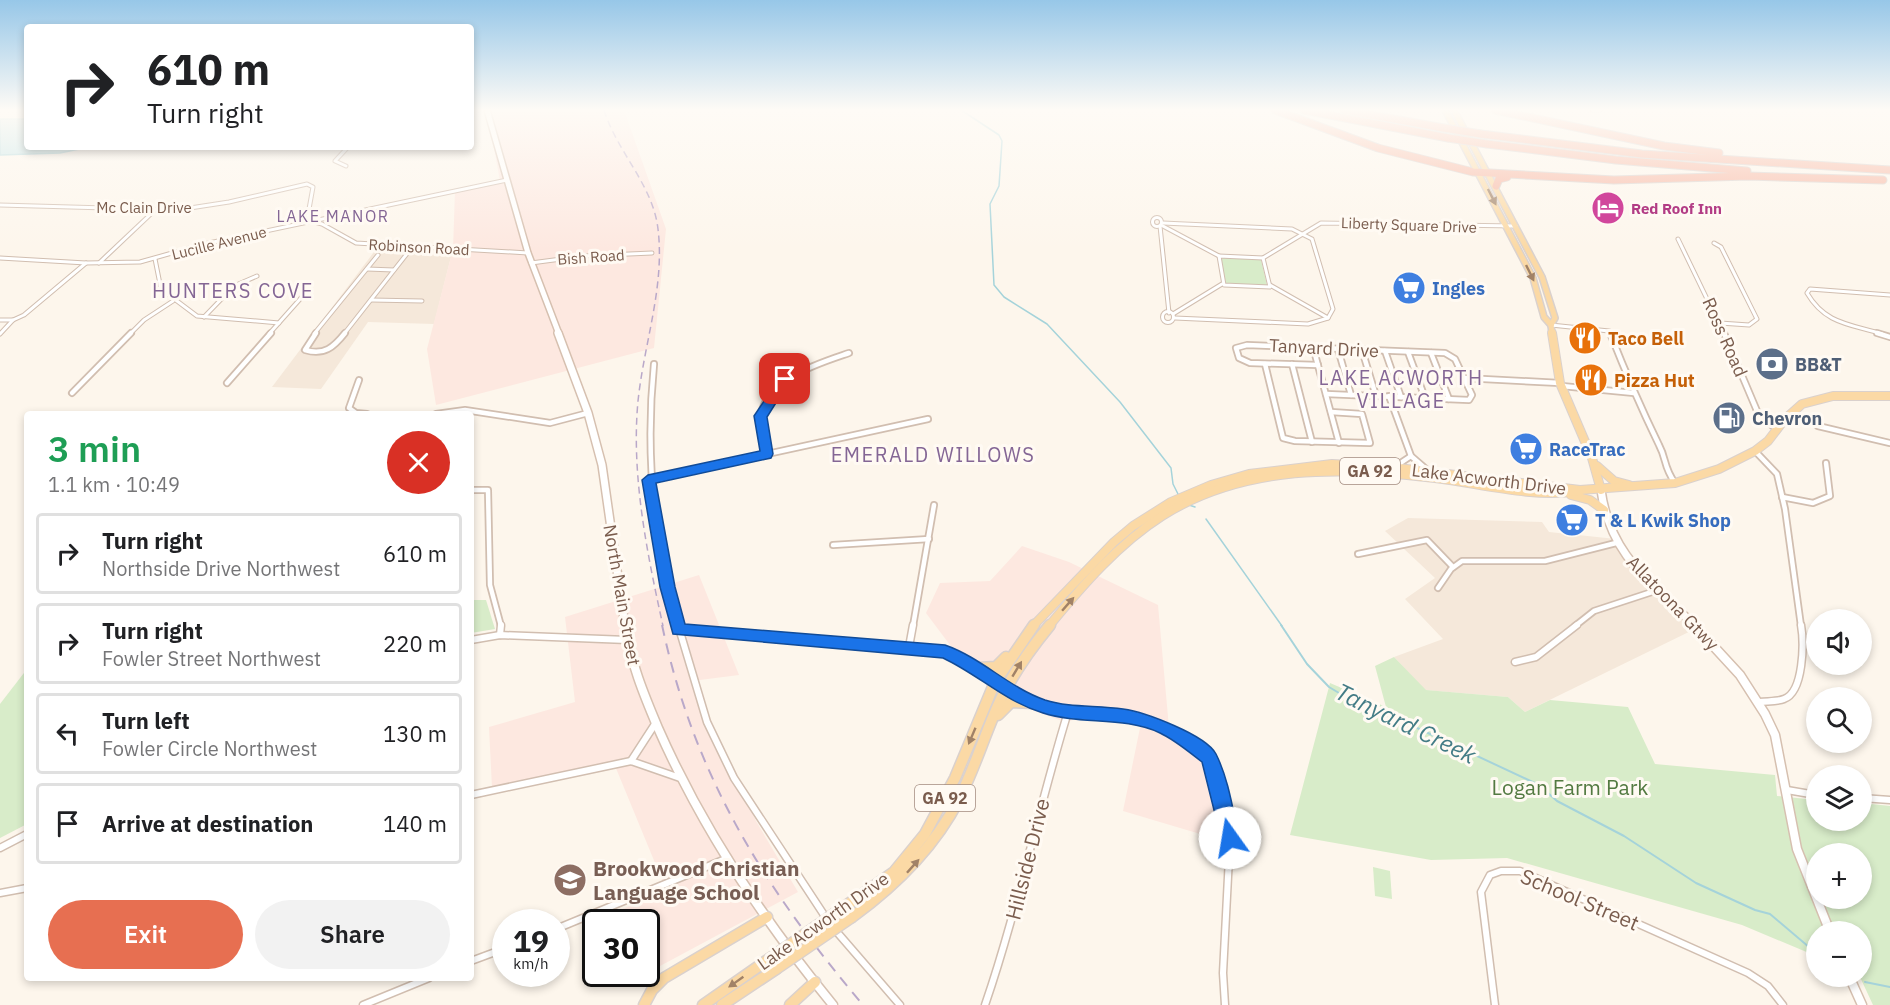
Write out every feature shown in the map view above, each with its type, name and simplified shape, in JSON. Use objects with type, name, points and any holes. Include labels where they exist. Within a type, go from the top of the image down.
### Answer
[{"type":"highway","points":[[1409,157],[1479,173],[1512,176],[1622,180],[1748,176],[1886,180]]},
{"type":"highway","points":[[1596,157],[1647,163],[1886,180]]},
{"type":"highway","points":[[1692,157],[1890,170]]},
{"type":"highway","points":[[1753,157],[1847,167]]},
{"type":"highway","points":[[1496,186],[1499,179],[1512,176]]},
{"type":"main road","name":"North Main Street","points":[[500,157],[531,263],[588,413],[602,465],[627,640],[655,724],[680,778],[728,858],[767,917],[833,1005]]},
{"type":"main road","points":[[1470,157],[1536,283],[1544,317],[1551,325],[1555,318],[1550,299],[1528,250],[1480,157]]},
{"type":"main road","name":"Allatoona Gtwy","points":[[1551,325],[1561,385],[1593,461],[1604,510],[1616,543],[1658,590],[1731,663],[1760,702],[1775,735],[1784,790],[1800,858],[1826,921]]},
{"type":"main road","name":"Lake Acworth Drive","points":[[703,1005],[894,872],[925,834],[955,778],[995,682],[1016,648],[1035,623],[1114,542],[1156,515],[1213,487],[1249,474],[1290,467],[1332,464],[1390,467],[1580,490],[1675,483],[1719,469],[1755,451],[1794,410],[1816,399],[1852,394],[1890,396]]},
{"type":"main road","points":[[1593,461],[1614,481],[1643,487]]},
{"type":"main road","name":"Lake Acworth Drive","points":[[1213,487],[1270,475],[1337,470],[1395,473],[1566,494],[1580,490]]},
{"type":"main road","points":[[1566,494],[1590,500],[1604,510]]},
{"type":"main road","name":"Lake Acworth Drive","points":[[722,1005],[852,917],[905,874],[934,841],[959,801],[1006,690],[1023,659],[1058,615],[1116,551],[1156,515]]},
{"type":"main road","points":[[978,668],[996,667],[1016,648]]},
{"type":"main road","points":[[991,724],[1011,702],[1035,703]]},
{"type":"main road","points":[[644,1005],[654,987],[664,978],[767,917]]},
{"type":"main road","points":[[790,1005],[815,982]]},
{"type":"main road","points":[[1855,987],[1862,1005]]},
{"type":"street","points":[[339,157],[335,161],[346,166]]},
{"type":"street","name":"Lucille Avenue","points":[[0,258],[121,264],[155,259],[204,244],[507,180]]},
{"type":"street","name":"Mc Clain Drive","points":[[0,205],[154,211],[204,206],[307,184],[313,187],[307,219],[317,221]]},
{"type":"street","points":[[99,263],[154,211]]},
{"type":"street","name":"Robinson Road","points":[[317,221],[328,225],[347,240],[356,243],[528,253]]},
{"type":"street","name":"Liberty Square Drive","points":[[1161,224],[1292,229],[1304,232],[1321,223],[1331,222],[1516,226]]},
{"type":"street","points":[[1161,224],[1219,256],[1263,258],[1304,232],[1312,238],[1332,309],[1328,318],[1308,324],[1172,315]]},
{"type":"street","points":[[1161,224],[1172,315]]},
{"type":"street","name":"Ross Road","points":[[1678,239],[1720,323],[1760,418],[1778,429]]},
{"type":"street","points":[[1714,243],[1721,247],[1757,319],[1749,325],[1720,323]]},
{"type":"street","points":[[378,255],[306,345],[305,350],[314,353],[327,351],[335,346],[413,246]]},
{"type":"street","name":"Bish Road","points":[[531,263],[578,256],[652,253]]},
{"type":"street","points":[[1219,256],[1222,284]]},
{"type":"street","points":[[1263,258],[1270,285],[1328,318]]},
{"type":"street","points":[[155,259],[160,289],[173,301],[196,316],[279,323]]},
{"type":"street","points":[[0,334],[86,263]]},
{"type":"street","points":[[368,269],[394,270]]},
{"type":"street","points":[[204,317],[234,286],[258,276]]},
{"type":"street","points":[[1172,315],[1222,284],[1268,288],[1270,285]]},
{"type":"street","points":[[227,383],[309,289]]},
{"type":"street","points":[[1890,295],[1810,289],[1807,293],[1816,309],[1826,317],[1890,337]]},
{"type":"street","points":[[371,300],[422,301]]},
{"type":"street","points":[[72,393],[144,320],[173,301]]},
{"type":"street","points":[[0,320],[13,321]]},
{"type":"street","points":[[1551,325],[1609,331],[1634,393],[1661,448],[1665,469],[1675,483]]},
{"type":"street","name":"Tanyard Drive","points":[[1265,364],[1243,361],[1237,354],[1236,348],[1247,345],[1451,354],[1464,378]]},
{"type":"street","points":[[1313,347],[1339,443]]},
{"type":"street","points":[[1338,349],[1351,395]]},
{"type":"street","points":[[1362,350],[1376,396]]},
{"type":"street","points":[[1385,351],[1401,397]]},
{"type":"street","points":[[1408,352],[1425,398]]},
{"type":"street","points":[[767,454],[760,416],[781,384],[796,371],[849,353]]},
{"type":"street","points":[[1431,353],[1449,399]]},
{"type":"street","points":[[654,364],[648,410],[648,480],[667,587],[715,741],[755,812],[823,918],[872,979],[900,1005]]},
{"type":"street","points":[[1318,365],[1265,364],[1284,438],[1312,442],[1370,443],[1362,414],[1331,412]]},
{"type":"street","points":[[1292,364],[1312,442]]},
{"type":"street","points":[[1326,394],[1469,400],[1472,395],[1464,378],[1634,393]]},
{"type":"street","points":[[353,411],[349,408],[359,380]]},
{"type":"street","points":[[1389,396],[1411,456],[1432,472]]},
{"type":"street","points":[[474,411],[550,423],[588,413]]},
{"type":"street","points":[[648,480],[928,419]]},
{"type":"street","points":[[1818,426],[1890,443]]},
{"type":"street","points":[[1755,451],[1774,469],[1782,497],[1804,644],[1798,678],[1791,694],[1784,699],[1760,702]]},
{"type":"street","points":[[1390,467],[1401,465],[1411,456]]},
{"type":"street","points":[[1782,497],[1816,505],[1824,502],[1830,496],[1826,463]]},
{"type":"street","points":[[474,490],[488,490],[487,524],[492,600],[503,626],[501,635]]},
{"type":"street","points":[[909,647],[934,505]]},
{"type":"street","points":[[833,545],[850,546],[929,539]]},
{"type":"street","points":[[1358,554],[1427,540],[1453,567]]},
{"type":"street","points":[[1438,588],[1453,567],[1472,558],[1495,562],[1539,562],[1616,543]]},
{"type":"street","points":[[1515,662],[1536,657],[1594,611],[1658,590]]},
{"type":"street","points":[[679,630],[909,647],[945,652],[978,668],[1006,690],[1035,703],[1068,712],[1146,720],[1178,734],[1209,757],[1217,779],[1230,838],[1223,974],[1225,1005]]},
{"type":"street","points":[[474,640],[501,635],[627,640]]},
{"type":"street","name":"Hillside Drive","points":[[985,1005],[1005,946],[1041,799],[1068,712]]},
{"type":"street","points":[[631,760],[655,724]]},
{"type":"street","points":[[474,794],[631,760],[680,778]]},
{"type":"street","points":[[1784,790],[1806,793]]},
{"type":"street","points":[[1872,799],[1890,800]]},
{"type":"street","points":[[0,848],[24,836]]},
{"type":"street","points":[[570,923],[648,893],[728,858]]},
{"type":"street","name":"School Street","points":[[1495,1005],[1481,892],[1483,884],[1491,873],[1510,869],[1520,871],[1748,973],[1768,986],[1783,1005]]},
{"type":"street","points":[[0,893],[24,889]]},
{"type":"street","points":[[474,960],[492,953]]},
{"type":"street","points":[[363,1005],[422,981]]},
{"type":"shaded area","points":[[496,157],[641,157],[666,229],[654,348],[436,405],[427,349],[453,249],[455,191],[500,181]]},
{"type":"shaded area","points":[[377,248],[453,249],[434,324],[368,322],[321,389],[272,387]]},
{"type":"shaded area","points":[[1408,518],[1542,522],[1549,532],[1616,539],[1661,592],[1697,628],[1525,712],[1508,697],[1425,690],[1394,657],[1443,639],[1405,599],[1435,578],[1385,531]]},
{"type":"shaded area","points":[[1022,546],[1069,562],[1158,605],[1169,728],[1207,749],[1227,786],[1227,842],[1123,811],[1141,723],[1093,715],[1065,722],[999,698],[956,653],[926,613],[940,583],[990,581]]},
{"type":"shaded area","points":[[699,575],[739,675],[692,681],[756,821],[798,892],[660,966],[660,909],[622,909],[667,892],[613,761],[492,788],[489,727],[575,702],[565,617]]},
{"type":"green space","points":[[1225,257],[1261,260],[1267,285],[1226,284],[1221,259]]},
{"type":"green space","points":[[474,600],[486,600],[495,629],[474,632]]},
{"type":"green space","name":"Logan Farm Park","points":[[1394,657],[1426,690],[1508,697],[1525,712],[1550,700],[1628,707],[1655,764],[1775,775],[1777,796],[1806,799],[1806,831],[1872,831],[1872,804],[1890,806],[1890,1005],[1873,1005],[1865,987],[1872,987],[1872,921],[1806,921],[1806,952],[1742,925],[1507,858],[1431,860],[1290,835],[1330,683],[1386,707],[1375,666]]},
{"type":"green space","points":[[24,673],[24,826],[0,838],[0,704]]},
{"type":"green space","points":[[1373,867],[1390,871],[1392,899],[1375,896]]},
{"type":"waterway","name":"Tanyard Creek","points":[[1001,157],[999,186],[990,204],[994,285],[1004,297],[1047,324],[1120,402],[1171,468],[1173,484],[1179,496]]},
{"type":"waterway","name":"Tanyard Creek","points":[[1189,505],[1195,507]]},
{"type":"waterway","name":"Tanyard Creek","points":[[1206,519],[1282,626]]},
{"type":"waterway","name":"Tanyard Creek","points":[[1281,625],[1307,664],[1329,687],[1359,705],[1413,726],[1539,785],[1557,801],[1624,836],[1696,883],[1755,910],[1770,914],[1806,945]]},
{"type":"waterway","name":"Tanyard Creek","points":[[1872,983],[1890,987]]},
{"type":"railway","points":[[627,157],[649,198],[658,229],[659,272],[641,379],[636,429],[642,514],[663,626]]},
{"type":"railway","points":[[662,625],[676,680],[693,732],[738,828],[765,874],[795,918],[863,1005]]},
{"type":"place","name":"Red Roof Inn","points":[[1608,208]]},
{"type":"place","name":"Ingles","points":[[1409,288]]},
{"type":"place","name":"Taco Bell","points":[[1585,338]]},
{"type":"place","name":"BB&T","points":[[1772,364]]},
{"type":"place","name":"Pizza Hut","points":[[1591,380]]},
{"type":"place","name":"Chevron","points":[[1729,418]]},
{"type":"place","name":"RaceTrac","points":[[1526,449]]},
{"type":"place","name":"T & L Kwik Shop","points":[[1572,520]]},
{"type":"place","name":"Brookwood Christian Language School","points":[[570,880]]},
{"type":"district","name":"LAKE MANOR","points":[[333,216]]},
{"type":"district","name":"HUNTERS COVE","points":[[233,290]]},
{"type":"district","name":"LAKE ACWORTH VILLAGE","points":[[1401,388]]},
{"type":"district","name":"EMERALD WILLOWS","points":[[933,454]]},
{"type":"route","points":[[785,379],[760,416],[767,454],[648,480],[667,587],[679,630],[931,649],[957,656],[989,676],[1006,690],[1045,707],[1068,712],[1146,720],[1178,734],[1209,757],[1217,779],[1230,838]]}]
